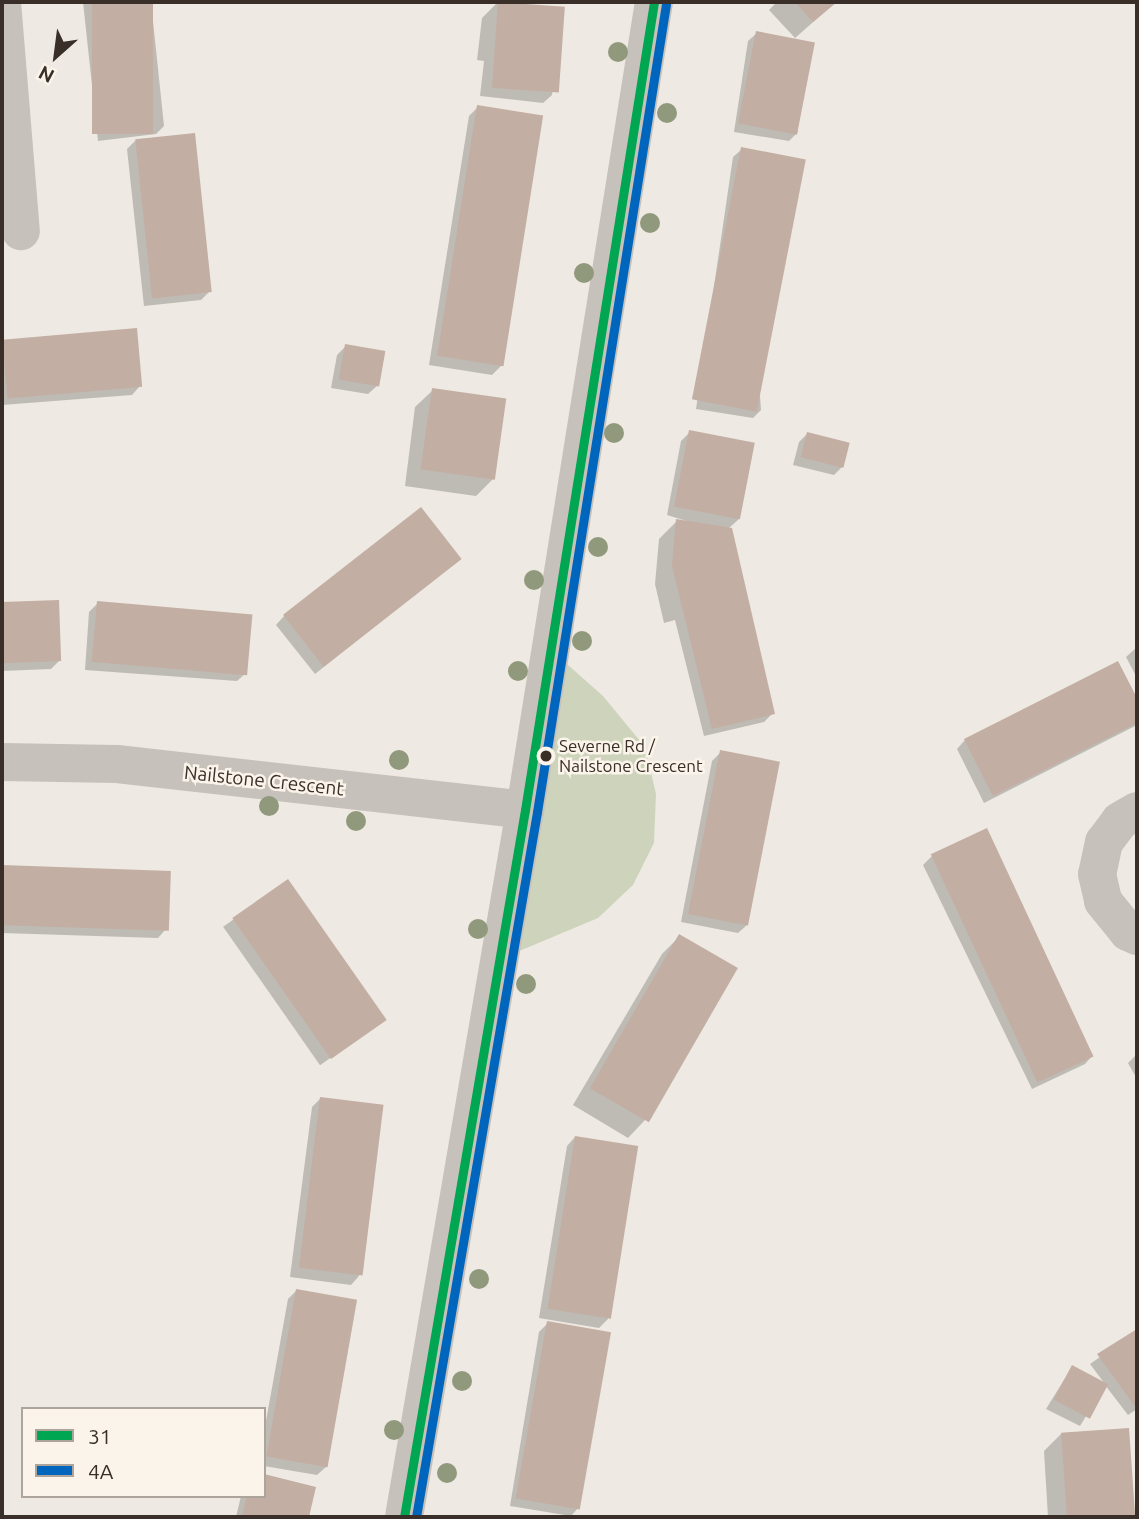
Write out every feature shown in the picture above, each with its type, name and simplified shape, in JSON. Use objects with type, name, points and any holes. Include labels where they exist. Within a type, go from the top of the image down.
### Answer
[{"type":"street","points":[[2,2],[21,231]]},
{"type":"street","points":[[404,1517],[525,810],[654,2]]},
{"type":"street","name":"Nailstone Crescent","points":[[2,762],[117,764],[525,810]]},
{"type":"street","points":[[1137,811],[1120,821],[1104,842],[1097,874],[1103,901],[1128,933],[1137,936]]},
{"type":"green space","points":[[550,649],[603,696],[645,747],[656,794],[654,843],[633,885],[598,918],[500,959]]},
{"type":"building","points":[[92,2],[153,2],[153,134],[92,134]]},
{"type":"building","points":[[498,2],[565,7],[559,92],[492,88]]},
{"type":"building","points":[[795,2],[837,2],[813,22]]},
{"type":"building","points":[[756,31],[815,42],[797,135],[738,123]]},
{"type":"building","points":[[477,105],[543,115],[503,366],[437,356]]},
{"type":"building","points":[[195,133],[212,292],[152,298],[135,139]]},
{"type":"building","points":[[741,147],[806,160],[757,412],[692,399]]},
{"type":"building","points":[[137,328],[142,387],[8,399],[3,340]]},
{"type":"building","points":[[345,344],[385,351],[379,387],[339,379]]},
{"type":"building","points":[[432,388],[506,398],[495,480],[421,469]]},
{"type":"building","points":[[689,430],[755,443],[740,519],[674,507]]},
{"type":"building","points":[[807,432],[850,443],[843,468],[801,457]]},
{"type":"building","points":[[421,507],[462,559],[324,667],[283,615]]},
{"type":"building","points":[[676,519],[732,528],[775,714],[712,729],[672,566]]},
{"type":"building","points":[[59,600],[61,661],[4,663],[2,602]]},
{"type":"building","points":[[97,601],[252,615],[247,675],[92,662]]},
{"type":"building","points":[[1118,661],[1137,698],[1137,723],[993,796],[964,739]]},
{"type":"building","points":[[720,750],[780,762],[748,926],[688,914]]},
{"type":"building","points":[[987,828],[1093,1056],[1037,1083],[931,854]]},
{"type":"building","points":[[2,865],[171,871],[169,931],[2,925]]},
{"type":"building","points":[[288,879],[387,1020],[331,1059],[232,918]]},
{"type":"building","points":[[679,934],[738,968],[649,1122],[590,1088]]},
{"type":"building","points":[[320,1097],[384,1105],[363,1276],[299,1268]]},
{"type":"building","points":[[575,1136],[638,1146],[611,1319],[548,1309]]},
{"type":"building","points":[[296,1289],[357,1300],[328,1467],[266,1456]]},
{"type":"building","points":[[547,1321],[611,1332],[580,1510],[516,1498]]},
{"type":"building","points":[[1137,1329],[1137,1409],[1097,1354]]},
{"type":"building","points":[[1072,1365],[1108,1384],[1090,1419],[1054,1399]]},
{"type":"building","points":[[1129,1428],[1135,1517],[1067,1517],[1061,1433]]},
{"type":"building","points":[[266,1474],[316,1487],[309,1517],[242,1517],[247,1498],[266,1498]]},
{"type":"transit line","name":"31","points":[[404,1517],[525,810],[654,2]]},
{"type":"transit line","name":"4A","points":[[416,1517],[537,812],[666,4]]},
{"type":"place","name":"Severne Rd / Nailstone Crescent","points":[[546,756]]}]
